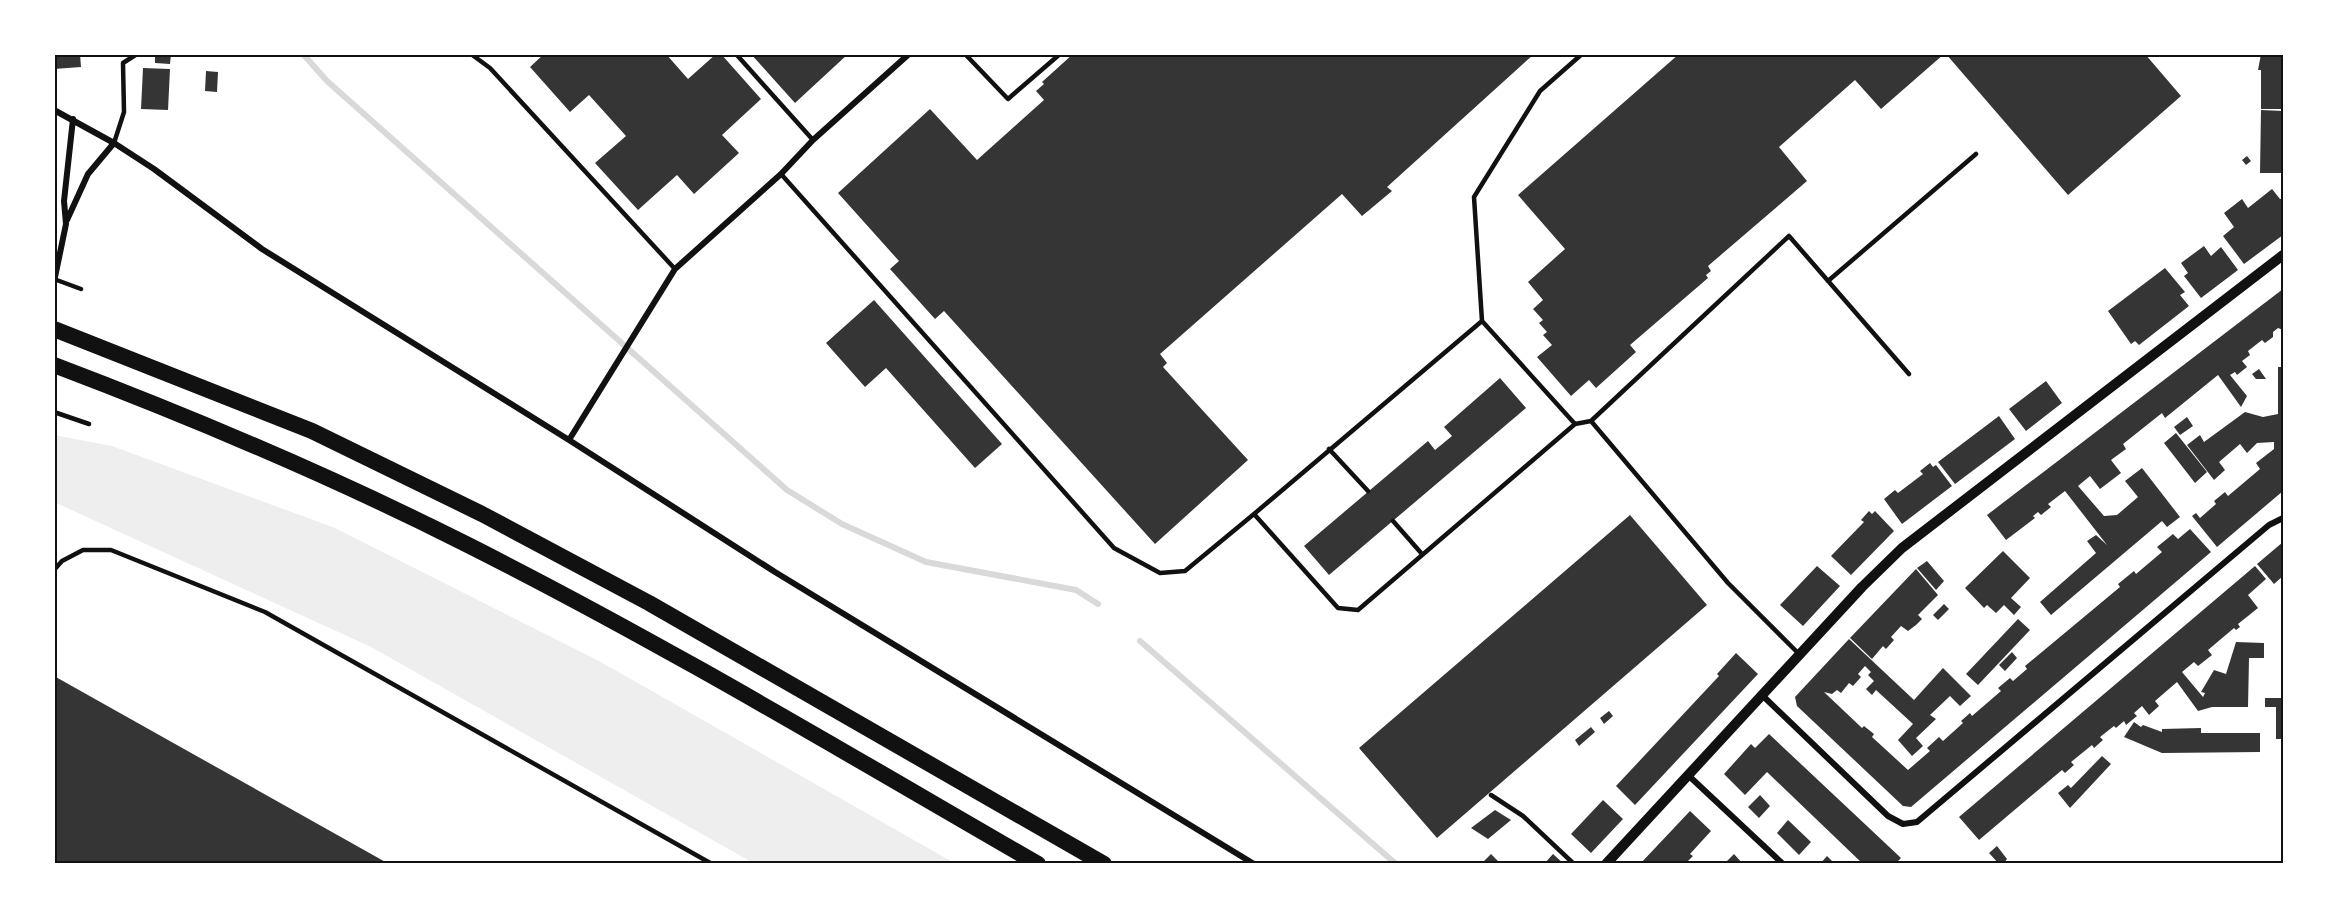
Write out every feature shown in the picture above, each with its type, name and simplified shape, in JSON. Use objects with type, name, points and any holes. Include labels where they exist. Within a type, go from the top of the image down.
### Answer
[{"type":"highway","points":[[54,329],[312,431],[482,514],[680,620],[1104,864]]},
{"type":"highway","points":[[54,365],[289,461],[466,544],[643,638],[1038,864]]},
{"type":"street","points":[[569,440],[675,269],[909,54]]},
{"type":"street","points":[[54,110],[114,143],[262,249],[569,440],[775,572],[1254,864]]},
{"type":"street","points":[[66,224],[64,201],[73,119]]},
{"type":"street","points":[[54,281],[66,224],[88,174],[114,143]]},
{"type":"street","points":[[1606,864],[1902,548],[2283,255]]},
{"type":"street","points":[[1762,696],[1888,816],[1903,824],[1917,822],[2269,525],[2283,518]]},
{"type":"street","points":[[1689,776],[1783,864]]},
{"type":"lane","points":[[114,143],[124,112],[123,63],[136,54]]},
{"type":"lane","points":[[471,54],[490,68],[675,269]]},
{"type":"lane","points":[[736,54],[813,140]]},
{"type":"lane","points":[[965,54],[1008,99],[1060,54]]},
{"type":"lane","points":[[1575,424],[1482,321],[1474,197],[1540,91],[1582,54]]},
{"type":"lane","points":[[1827,281],[1976,154]]},
{"type":"lane","points":[[781,174],[1114,548],[1160,573],[1185,571],[1482,321]]},
{"type":"lane","points":[[1254,514],[1338,608],[1359,610],[1575,424],[1591,421],[1789,236],[1909,374]]},
{"type":"lane","points":[[54,281],[81,289]]},
{"type":"lane","points":[[54,412],[89,424]]},
{"type":"lane","points":[[1591,421],[1728,583],[1800,655]]},
{"type":"lane","points":[[1329,449],[1368,491]]},
{"type":"lane","points":[[1393,521],[1422,554]]},
{"type":"lane","points":[[54,570],[62,561],[83,550],[111,550],[265,612],[712,864]]},
{"type":"lane","points":[[1491,795],[1523,816],[1574,864]]},
{"type":"shaded area","points":[[54,435],[112,446],[335,528],[599,661],[956,864],[755,864],[371,647],[54,502]]},
{"type":"building","points":[[54,54],[80,54],[81,67],[54,69]]},
{"type":"building","points":[[155,54],[171,54],[170,64],[155,63]]},
{"type":"building","points":[[544,54],[666,54],[688,79],[716,54],[721,54],[761,99],[722,135],[739,153],[694,194],[677,175],[638,210],[595,163],[626,136],[589,95],[570,112],[530,67]]},
{"type":"building","points":[[751,54],[848,54],[795,103]]},
{"type":"building","points":[[1073,54],[1534,54],[1387,187],[1392,191],[1362,216],[1342,194],[1160,354],[1167,363],[1163,367],[1248,460],[1155,544],[944,311],[935,319],[890,269],[899,261],[838,193],[930,109],[977,160],[1044,100],[1036,91],[1044,84],[1042,82]]},
{"type":"building","points":[[1679,54],[1944,54],[1881,109],[1855,80],[1779,147],[1807,181],[1708,266],[1711,271],[1706,275],[1708,278],[1630,345],[1636,352],[1596,388],[1589,380],[1571,396],[1537,357],[1552,345],[1543,335],[1547,332],[1539,323],[1543,320],[1533,309],[1543,300],[1528,282],[1565,249],[1518,195]]},
{"type":"building","points":[[1946,54],[2145,54],[2181,96],[2068,195]]},
{"type":"building","points":[[2261,54],[2283,54],[2283,109],[2261,109],[2261,70],[2258,70]]},
{"type":"building","points":[[143,68],[170,69],[168,110],[141,109]]},
{"type":"building","points":[[206,71],[218,72],[217,92],[205,91]]},
{"type":"building","points":[[2261,110],[2283,111],[2283,173],[2260,173]]},
{"type":"building","points":[[2247,156],[2251,161],[2246,165],[2242,160]]},
{"type":"building","points":[[2272,189],[2280,199],[2283,199],[2283,235],[2244,264],[2223,236],[2234,227],[2224,213],[2242,199],[2248,208]]},
{"type":"building","points":[[2204,246],[2211,256],[2221,247],[2238,270],[2201,298],[2184,276],[2188,273],[2181,263]]},
{"type":"building","points":[[2165,268],[2185,292],[2180,295],[2189,306],[2139,345],[2135,341],[2131,344],[2108,311]]},
{"type":"building","points":[[2283,289],[2283,330],[2278,328],[2273,332],[2273,337],[2265,343],[2262,340],[2248,351],[2250,355],[2242,361],[2247,367],[2237,375],[2235,372],[2230,375],[2247,396],[2241,407],[2218,375],[2165,418],[2162,413],[2123,444],[2126,449],[2111,460],[2121,473],[2100,489],[2090,476],[2078,486],[2104,516],[2117,515],[2138,497],[2125,481],[2142,468],[2180,517],[2167,527],[2162,521],[2051,615],[2040,602],[2096,553],[2087,541],[2096,535],[2107,545],[2065,491],[2048,504],[2051,507],[2041,515],[2038,512],[2033,516],[2035,518],[2006,540],[1987,515]]},
{"type":"building","points":[[874,300],[1002,444],[975,468],[886,368],[865,387],[826,343]]},
{"type":"building","points":[[2278,367],[2283,367],[2283,491],[2217,547],[2192,516],[2196,513],[2200,518],[2216,504],[2214,501],[2225,492],[2228,496],[2260,469],[2256,463],[2274,449],[2274,442],[2257,443],[2247,453],[2240,444],[2219,462],[2225,470],[2214,480],[2187,445],[2200,435],[2204,442],[2245,412],[2263,417],[2278,414]]},
{"type":"building","points":[[2259,369],[2266,379],[2256,379],[2252,374]]},
{"type":"building","points":[[1500,378],[1526,408],[1329,575],[1304,546],[1428,441],[1435,450],[1452,436],[1444,427]]},
{"type":"building","points":[[2046,381],[2062,403],[2026,431],[2009,409]]},
{"type":"building","points":[[1999,416],[2015,439],[1955,484],[1938,462]]},
{"type":"building","points":[[2187,417],[2193,426],[2180,435],[2174,427]]},
{"type":"building","points":[[2176,433],[2207,472],[2195,483],[2164,443]]},
{"type":"building","points":[[1930,463],[1933,467],[1936,465],[1952,486],[1902,524],[1884,499],[1895,490],[1898,493],[1923,474],[1920,471]]},
{"type":"building","points":[[1869,511],[1872,514],[1875,511],[1894,531],[1851,575],[1831,556],[1864,522],[1861,520]]},
{"type":"building","points":[[1630,515],[1707,605],[1437,838],[1359,748]]},
{"type":"building","points":[[2190,529],[2211,552],[1911,807],[1903,806],[1797,706],[1795,697],[1849,639],[1914,700],[1943,668],[1971,696],[1960,706],[1950,696],[1930,715],[1936,719],[1916,738],[1923,746],[1912,756],[1898,740],[1913,724],[1876,690],[1872,695],[1866,689],[1874,681],[1868,675],[1871,672],[1865,666],[1858,674],[1861,677],[1853,686],[1849,683],[1841,693],[1837,690],[1832,694],[1824,692],[1862,728],[1864,726],[1874,734],[1872,737],[1908,770],[1930,751],[1927,748],[1939,737],[1943,741],[1963,723],[1961,721],[1970,713],[1972,716],[2001,691],[1998,688],[2010,678],[2013,681],[2027,669],[2025,666],[2120,587],[2118,584],[2134,571],[2136,574],[2162,552],[2157,547],[2173,534],[2178,539]]},
{"type":"building","points":[[2283,542],[2283,576],[2274,584],[2257,564]]},
{"type":"building","points":[[2003,551],[2030,578],[2011,598],[2021,607],[2014,615],[2004,605],[1996,613],[1987,605],[1984,608],[1965,588]]},
{"type":"building","points":[[1927,561],[1944,581],[1936,590],[1917,568]]},
{"type":"building","points":[[1817,566],[1840,586],[1803,626],[1780,605]]},
{"type":"building","points":[[2255,566],[2266,579],[2248,595],[2258,608],[2238,624],[2240,627],[2236,630],[2234,628],[2208,650],[2212,655],[2198,666],[2194,662],[2182,672],[2203,697],[2205,693],[2201,692],[2214,670],[2226,674],[2236,642],[2264,643],[2264,658],[2249,658],[2248,707],[2212,707],[2198,711],[2177,682],[2155,701],[2159,706],[2149,715],[2142,706],[2134,713],[2137,716],[2126,725],[2124,721],[2116,728],[2114,726],[2100,737],[2103,740],[2094,748],[2092,745],[2071,762],[2074,765],[2065,773],[2062,770],[1979,840],[1959,817]]},
{"type":"building","points":[[1916,569],[1938,595],[1918,615],[1922,619],[1916,625],[1908,631],[1901,626],[1891,637],[1894,640],[1886,649],[1883,646],[1872,659],[1850,638]]},
{"type":"building","points":[[1944,604],[1949,609],[1938,620],[1933,615]]},
{"type":"building","points":[[2018,619],[2030,630],[1978,685],[1966,674]]},
{"type":"building","points":[[2012,652],[2017,658],[2005,671],[1999,665]]},
{"type":"building","points":[[1736,653],[1758,674],[1635,805],[1616,786],[1719,676],[1717,674]]},
{"type":"building","points":[[54,676],[389,864],[54,864]]},
{"type":"building","points":[[2265,698],[2283,698],[2283,739],[2276,739],[2276,707],[2265,707]]},
{"type":"building","points":[[1609,711],[1613,716],[1604,724],[1600,718]]},
{"type":"building","points":[[2134,722],[2141,727],[2143,725],[2162,732],[2162,729],[2201,728],[2201,733],[2260,733],[2260,752],[2162,753],[2124,737]]},
{"type":"building","points":[[1591,727],[1595,732],[1579,746],[1575,740]]},
{"type":"building","points":[[1769,734],[1901,858],[1895,864],[1863,864],[1767,772],[1745,795],[1724,774],[1751,744],[1755,748]]},
{"type":"building","points":[[2102,756],[2111,764],[2070,808],[2058,793],[2068,785],[2071,788]]},
{"type":"building","points":[[1760,795],[1770,806],[1759,818],[1748,807]]},
{"type":"building","points":[[1603,800],[1623,819],[1591,853],[1571,834]]},
{"type":"building","points":[[1495,810],[1511,820],[1488,839],[1471,828]]},
{"type":"building","points":[[1690,811],[1711,831],[1690,854],[1693,856],[1685,864],[1640,864]]},
{"type":"building","points":[[1788,820],[1811,842],[1799,855],[1777,833]]},
{"type":"building","points":[[1997,846],[2007,859],[2003,864],[1999,864],[1989,853]]},
{"type":"building","points":[[1491,854],[1501,864],[1481,864]]},
{"type":"building","points":[[1553,854],[1564,864],[1544,864]]},
{"type":"building","points":[[1734,854],[1743,864],[1724,864]]},
{"type":"building","points":[[1827,856],[1835,864],[1820,864]]},
{"type":"waterway","points":[[303,54],[327,81],[787,490],[842,524],[926,562],[1076,590],[1098,604]]},
{"type":"waterway","points":[[1140,641],[1396,864]]}]
